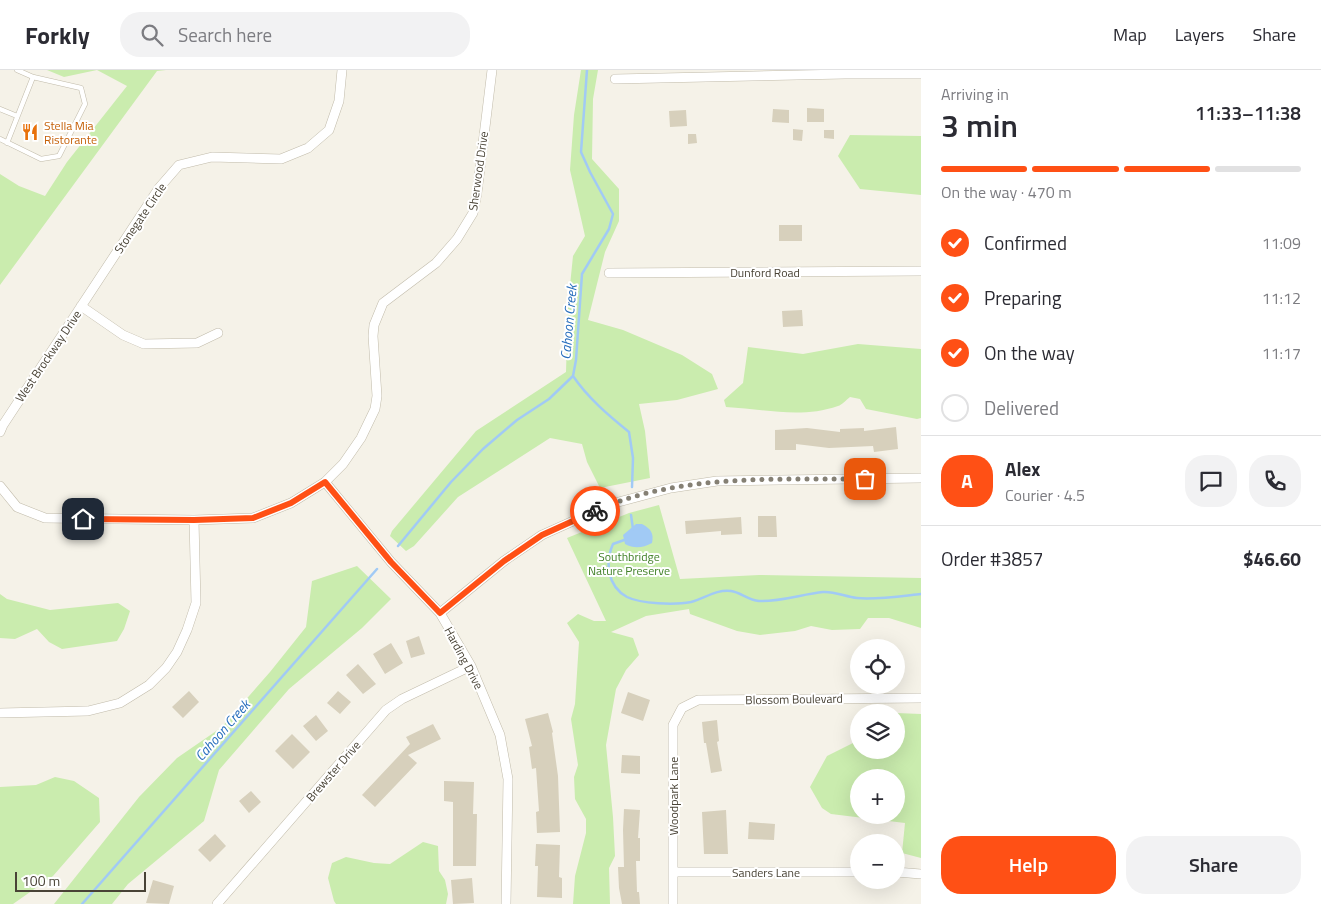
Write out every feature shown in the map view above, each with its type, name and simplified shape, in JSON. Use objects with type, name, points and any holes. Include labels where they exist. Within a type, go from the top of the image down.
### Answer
[{"type":"street","name":"Stonegate Circle","points":[[81,306],[159,188],[179,166],[212,157],[281,158],[308,148],[329,130],[339,101],[342,70]]},
{"type":"street","name":"Sherwood Drive","points":[[325,482],[344,464],[361,438],[375,409],[377,396],[373,336],[374,325],[383,303],[436,263],[457,239],[473,213],[492,70]]},
{"type":"street","points":[[615,79],[921,74]]},
{"type":"street","name":"Dunford Road","points":[[609,273],[921,271]]},
{"type":"street","points":[[81,306],[123,335],[144,344],[197,343],[218,333]]},
{"type":"street","name":"West Brockway Drive","points":[[0,432],[81,306]]},
{"type":"street","points":[[440,613],[504,561],[542,535],[611,504],[671,488],[717,481],[921,478]]},
{"type":"street","points":[[0,486],[17,507],[45,518],[194,520],[253,518],[291,503],[325,482]]},
{"type":"street","name":"Harding Drive","points":[[325,482],[391,562],[440,613],[471,666],[500,735],[508,779],[506,904]]},
{"type":"street","points":[[0,713],[88,711],[120,703],[149,685],[166,668],[177,652],[188,630],[196,603],[194,520]]},
{"type":"street","name":"Brewster Drive","points":[[217,904],[386,710],[402,699],[471,666]]},
{"type":"street","name":"Blossom Boulevard","points":[[698,700],[921,698]]},
{"type":"street","name":"Woodpark Lane","points":[[673,904],[673,725],[682,708],[698,700]]},
{"type":"street","name":"Sanders Lane","points":[[674,872],[850,872]]},
{"type":"street","points":[[905,873],[921,874]]},
{"type":"lane","points":[[0,139],[41,159],[60,156],[85,104],[81,88],[33,77],[16,70]]},
{"type":"lane","points":[[7,143],[33,77]]},
{"type":"lane","points":[[0,109],[17,116]]},
{"type":"green space","points":[[47,70],[97,70],[64,77]]},
{"type":"green space","points":[[97,70],[166,70],[157,71],[0,285],[0,174],[19,186],[45,196],[67,162],[127,86]]},
{"type":"green space","points":[[581,70],[598,70],[593,99],[592,159],[619,189],[619,221],[605,252],[588,320],[623,330],[682,355],[712,374],[718,389],[677,400],[639,404],[645,431],[650,478],[600,488],[587,462],[582,444],[550,438],[458,497],[414,546],[406,551],[390,536],[392,531],[476,431],[566,372],[568,305],[573,256],[585,236],[570,170],[574,115]]},
{"type":"green space","points":[[850,135],[921,136],[921,195],[860,189],[838,156]]},
{"type":"green space","points":[[858,344],[921,349],[921,418],[917,419],[866,409],[860,399],[850,397],[839,405],[810,412],[796,413],[726,407],[724,400],[743,383],[748,347],[803,354]]},
{"type":"green space","name":"Southbridge Nature Preserve","points":[[659,505],[680,579],[759,575],[921,578],[921,628],[889,618],[868,618],[860,629],[832,630],[811,626],[795,631],[760,635],[737,631],[690,614],[689,609],[646,616],[611,632],[633,638],[639,655],[626,670],[616,689],[606,745],[615,856],[609,868],[610,904],[573,904],[575,876],[586,833],[586,819],[575,799],[574,777],[578,765],[571,719],[575,704],[579,642],[567,623],[578,614],[594,621],[606,621],[567,538],[629,513]]},
{"type":"green space","points":[[357,566],[391,599],[362,628],[289,689],[219,770],[204,821],[128,884],[112,904],[54,904],[139,797],[177,758],[222,727],[306,627],[312,581]]},
{"type":"green space","points":[[0,594],[7,599],[50,610],[118,603],[130,611],[124,629],[117,641],[62,649],[49,642],[37,629],[15,639],[0,638]]},
{"type":"green space","points":[[905,713],[921,714],[921,858],[905,854],[905,769],[850,769],[850,816],[831,814],[822,808],[810,787],[827,756],[850,744],[850,759],[905,759]]},
{"type":"green space","points":[[55,777],[74,781],[99,798],[100,822],[53,876],[13,904],[0,904],[0,787],[36,785]]},
{"type":"green space","points":[[423,842],[438,846],[439,871],[445,880],[448,894],[446,904],[336,904],[328,878],[332,863],[346,857],[374,863],[390,864]]},
{"type":"water","points":[[636,524],[642,524],[650,530],[653,537],[652,543],[638,547],[625,544],[623,535]]},
{"type":"building","points":[[807,108],[824,109],[824,122],[807,122]]},
{"type":"building","points":[[773,109],[789,110],[789,123],[772,122]]},
{"type":"building","points":[[686,110],[687,126],[670,127],[669,111]]},
{"type":"building","points":[[793,129],[803,130],[802,141],[793,140]]},
{"type":"building","points":[[824,130],[834,130],[834,139],[824,138]]},
{"type":"building","points":[[688,134],[696,134],[697,143],[688,144]]},
{"type":"building","points":[[779,225],[802,225],[802,241],[779,241]]},
{"type":"building","points":[[802,310],[803,326],[783,327],[782,311]]},
{"type":"building","points":[[896,427],[898,449],[874,452],[873,446],[829,448],[796,444],[796,450],[775,450],[775,430],[807,428],[840,432],[840,429],[864,428],[864,431]]},
{"type":"building","points":[[758,516],[776,516],[777,537],[758,537]]},
{"type":"building","points":[[741,517],[742,534],[721,535],[721,531],[686,534],[685,521]]},
{"type":"building","points":[[419,636],[425,654],[411,658],[406,641]]},
{"type":"building","points":[[391,643],[403,663],[385,674],[373,654]]},
{"type":"building","points":[[358,664],[376,684],[363,694],[346,675]]},
{"type":"building","points":[[189,691],[199,702],[183,718],[172,707]]},
{"type":"building","points":[[338,691],[351,702],[340,714],[327,703]]},
{"type":"building","points":[[628,692],[650,700],[643,721],[621,713]]},
{"type":"building","points":[[548,713],[553,732],[558,776],[560,832],[537,833],[536,812],[539,811],[536,768],[532,769],[529,747],[532,746],[525,719]]},
{"type":"building","points":[[316,715],[328,731],[316,741],[303,726]]},
{"type":"building","points":[[717,720],[719,741],[717,742],[722,771],[711,773],[706,743],[704,743],[702,722]]},
{"type":"building","points":[[433,724],[441,739],[408,755],[417,763],[375,807],[362,795],[410,744],[406,737]]},
{"type":"building","points":[[292,734],[310,752],[293,769],[275,751]]},
{"type":"building","points":[[622,755],[640,756],[640,774],[621,773]]},
{"type":"building","points":[[444,781],[474,782],[473,814],[477,814],[476,866],[453,866],[453,802],[444,801]]},
{"type":"building","points":[[251,791],[261,802],[249,813],[239,801]]},
{"type":"building","points":[[624,809],[640,810],[638,838],[640,838],[640,861],[636,861],[637,892],[639,892],[640,904],[622,904],[619,888],[618,867],[624,867]]},
{"type":"building","points":[[726,810],[728,854],[704,854],[702,812]]},
{"type":"building","points":[[749,822],[775,824],[774,840],[748,839]]},
{"type":"building","points":[[215,834],[226,846],[210,862],[198,850]]},
{"type":"building","points":[[536,844],[560,845],[559,877],[562,878],[562,898],[537,897],[538,866],[535,866]]},
{"type":"building","points":[[472,878],[474,903],[453,904],[451,880]]},
{"type":"building","points":[[153,880],[174,886],[169,904],[146,903]]},
{"type":"waterway","name":"Cahoon Creek","points":[[398,546],[451,482],[483,449],[517,420],[549,399],[573,376],[576,360],[582,274],[609,229],[613,214],[581,152],[587,70]]},
{"type":"waterway","points":[[573,376],[592,399],[629,432],[633,458],[632,487]]},
{"type":"waterway","points":[[631,515],[633,529]]},
{"type":"waterway","points":[[627,539],[613,544],[609,558],[610,573],[615,587],[620,592],[627,597],[641,601],[667,604],[684,603],[726,591],[759,601],[823,592],[864,598],[889,598],[921,594]]},
{"type":"waterway","name":"Cahoon Creek","points":[[82,904],[377,569]]},
{"type":"way so far","points":[[595,511],[611,504],[671,488],[717,481],[865,479]]},
{"type":"place","name":"Stella Mia Ristorante","points":[[30,132]]},
{"type":"route","points":[[83,519],[194,520],[253,518],[291,503],[325,482],[391,562],[440,613],[504,561],[542,535],[595,511]]}]
